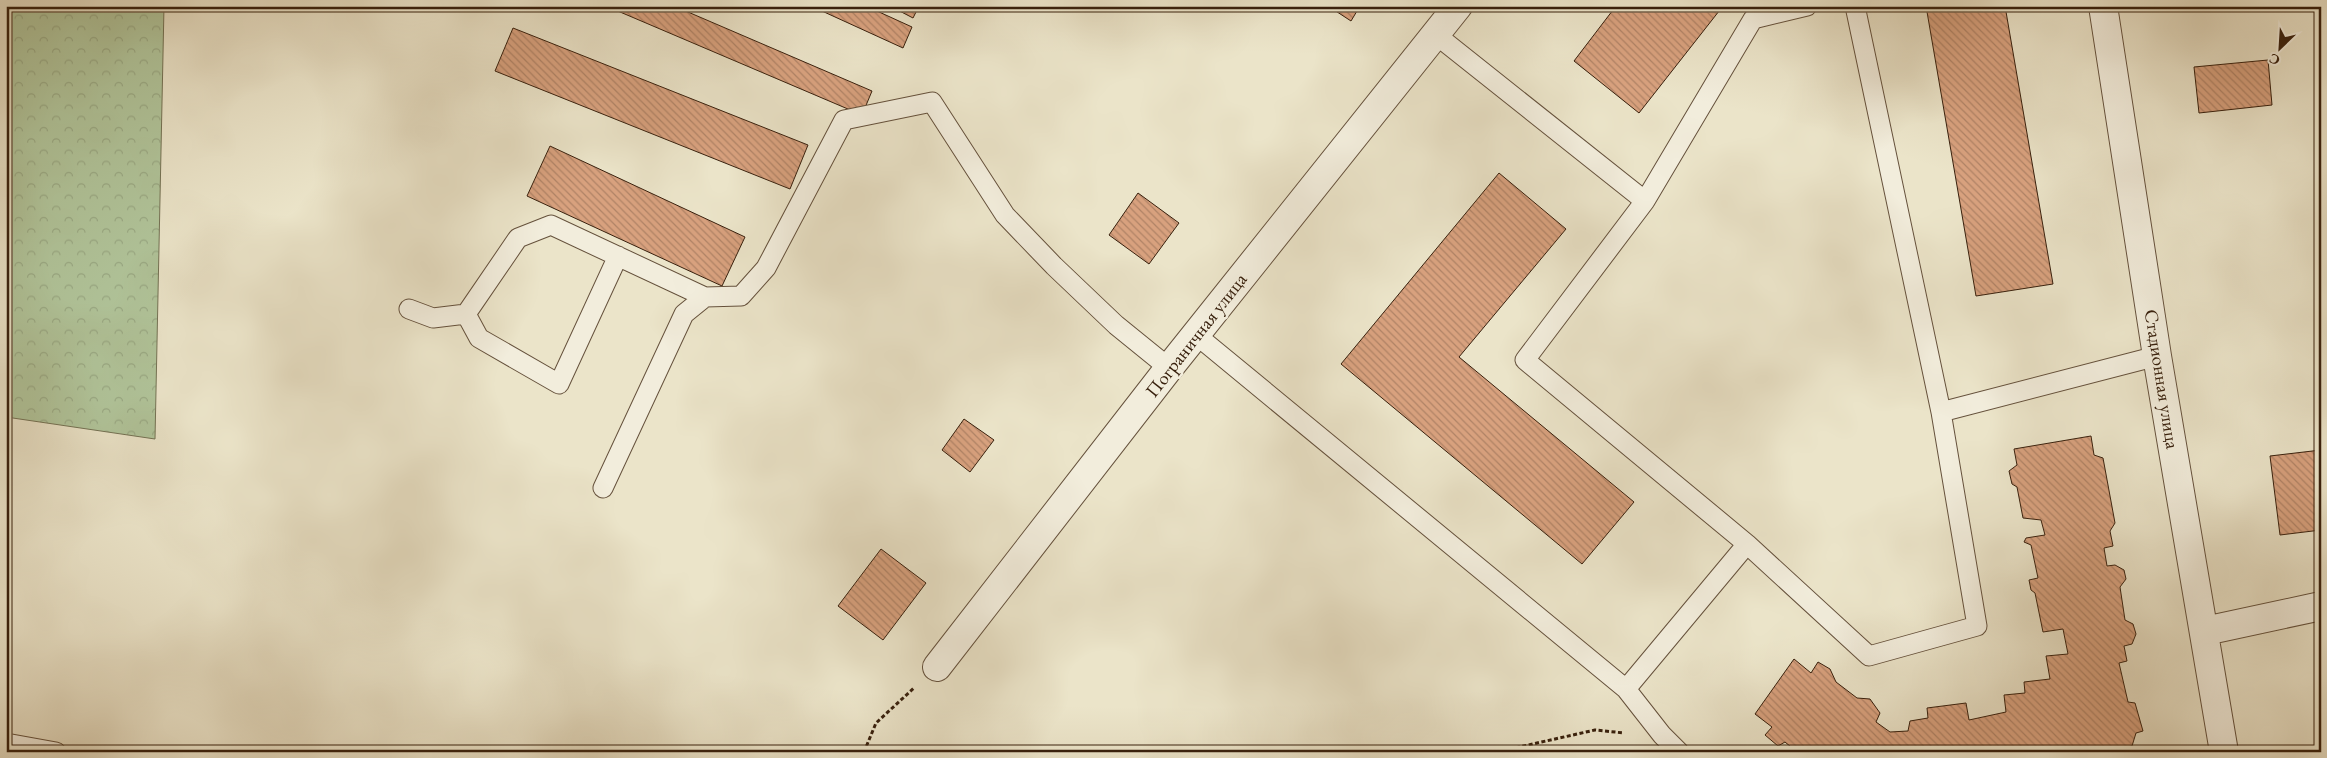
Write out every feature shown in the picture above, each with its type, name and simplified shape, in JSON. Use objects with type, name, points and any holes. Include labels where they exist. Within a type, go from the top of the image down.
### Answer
[{"type":"street","name":"Пограничная улица","points":[[937,667],[1195,334],[1458,6]]},
{"type":"street","name":"Стадионная улица","points":[[2103,6],[2157,356],[2224,752]]},
{"type":"street","points":[[2205,631],[2321,606]]},
{"type":"lane","points":[[1807,6],[1753,19],[1646,201],[1525,360],[1747,544],[1869,656],[1977,626],[1941,412],[1854,6]]},
{"type":"lane","points":[[1435,34],[1646,201]]},
{"type":"lane","points":[[409,309],[433,318],[466,314],[518,238],[551,225],[705,297],[741,296],[766,268],[844,120],[932,102],[1005,215],[1109,318],[1169,368]]},
{"type":"lane","points":[[466,314],[479,338],[559,384],[618,256]]},
{"type":"lane","points":[[604,488],[684,314],[705,297]]},
{"type":"lane","points":[[1195,334],[1626,689],[1662,735],[1679,752]]},
{"type":"lane","points":[[1941,412],[2157,356]]},
{"type":"lane","points":[[1626,689],[1747,544]]},
{"type":"lane","points":[[6,744],[56,752]]},
{"type":"path","points":[[864,752],[876,722],[937,667]]},
{"type":"path","points":[[1497,752],[1594,730],[1662,735]]},
{"type":"green space","points":[[6,6],[164,6],[155,439],[6,417]]},
{"type":"building","points":[[606,6],[674,6],[872,91],[862,115]]},
{"type":"building","points":[[811,6],[866,6],[912,27],[903,48]]},
{"type":"building","points":[[890,6],[919,6],[913,18]]},
{"type":"building","points":[[1328,6],[1360,6],[1351,21]]},
{"type":"building","points":[[1616,6],[1723,6],[1639,113],[1574,61]]},
{"type":"building","points":[[1926,6],[2005,6],[2053,284],[1976,296]]},
{"type":"building","points":[[513,28],[808,145],[790,189],[495,71]]},
{"type":"building","points":[[2268,60],[2272,105],[2199,113],[2194,67]]},
{"type":"building","points":[[550,146],[745,237],[722,286],[527,196]]},
{"type":"building","points":[[1499,173],[1566,229],[1459,357],[1634,502],[1582,564],[1341,364]]},
{"type":"building","points":[[1138,193],[1179,223],[1149,264],[1109,235]]},
{"type":"building","points":[[964,419],[994,440],[970,472],[942,450]]},
{"type":"building","points":[[2091,436],[2094,455],[2103,458],[2115,523],[2110,531],[2113,546],[2104,548],[2107,566],[2115,565],[2124,570],[2126,579],[2120,587],[2125,620],[2133,624],[2136,634],[2132,644],[2124,646],[2127,661],[2119,663],[2128,702],[2135,703],[2143,731],[2136,733],[2132,746],[2126,747],[2128,752],[1797,752],[1785,742],[1778,746],[1765,735],[1772,727],[1755,714],[1794,659],[1811,673],[1818,662],[1830,669],[1836,682],[1857,698],[1870,699],[1880,713],[1876,722],[1890,732],[1908,731],[1910,721],[1928,718],[1927,708],[1966,703],[1969,720],[2006,712],[2004,695],[2025,693],[2024,682],[2050,679],[2046,656],[2068,654],[2063,629],[2043,632],[2035,593],[2031,590],[2029,580],[2038,578],[2031,545],[2024,542],[2026,538],[2045,535],[2041,520],[2023,518],[2017,487],[2012,484],[2009,471],[2017,465],[2014,449]]},
{"type":"building","points":[[2321,450],[2321,530],[2280,535],[2270,456]]},
{"type":"building","points":[[881,549],[926,583],[883,640],[838,606]]}]
